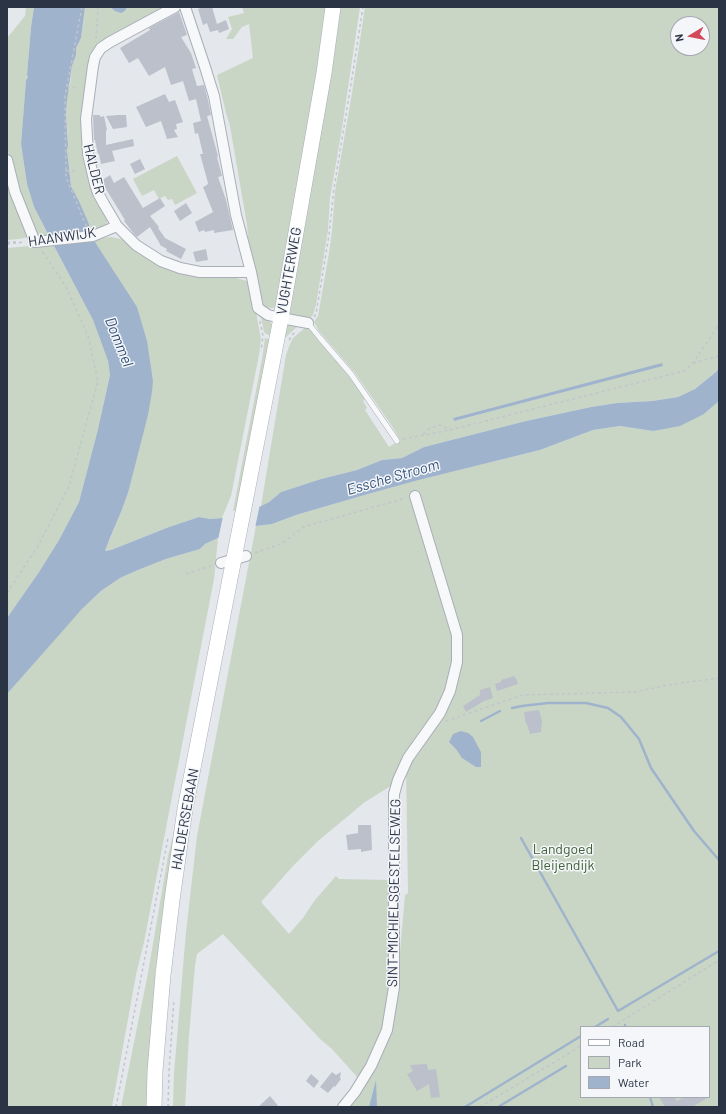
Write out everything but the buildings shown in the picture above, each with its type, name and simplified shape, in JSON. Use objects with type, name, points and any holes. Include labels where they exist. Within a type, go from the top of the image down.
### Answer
[{"type":"main road","name":"VUGHTERWEG","points":[[239,535],[281,318],[324,74],[333,7]]},
{"type":"main road","name":"HALDERSEBAAN","points":[[154,1107],[154,1071],[163,976],[185,809],[239,535]]},
{"type":"street","points":[[95,57],[101,48],[110,42],[175,7]]},
{"type":"street","points":[[185,7],[214,96],[236,215],[251,272],[258,308],[268,315],[308,323]]},
{"type":"street","name":"HALDER","points":[[95,57],[86,119],[88,154],[98,193],[117,226],[129,239],[143,250],[160,261],[180,268],[200,272],[251,272]]},
{"type":"street","points":[[7,160],[15,192],[38,241]]},
{"type":"street","name":"HAANWIJK","points":[[38,241],[91,233],[117,226]]},
{"type":"street","name":"SINT-MICHIELSGESTELSEWEG","points":[[343,1107],[355,1092],[371,1066],[387,1030],[394,987],[394,794],[398,780],[408,758],[440,713],[450,691],[457,662],[457,635],[415,496]]},
{"type":"lane","points":[[308,323],[351,374],[397,441]]},
{"type":"path","points":[[82,7],[65,96],[66,177],[91,233]]},
{"type":"path","points":[[95,57],[98,7]]},
{"type":"path","points":[[316,314],[330,235],[334,188],[362,7]]},
{"type":"path","points":[[66,86],[75,88]]},
{"type":"path","points":[[66,171],[75,171]]},
{"type":"path","points":[[7,593],[38,546],[70,486],[98,381],[88,336],[66,287],[38,241]]},
{"type":"path","name":"HAANWIJK","points":[[7,243],[38,241]]},
{"type":"path","points":[[397,441],[404,438],[450,430],[684,371],[693,363],[719,325]]},
{"type":"path","points":[[693,363],[719,356]]},
{"type":"path","points":[[422,435],[434,426],[440,426],[450,430]]},
{"type":"path","points":[[186,574],[234,560],[283,543],[303,527],[415,496]]},
{"type":"path","points":[[434,721],[442,722],[452,720],[523,695],[634,692],[674,684],[719,678]]},
{"type":"path","points":[[614,1026],[719,960]]},
{"type":"path","points":[[168,1107],[174,995]]},
{"type":"path","points":[[480,1107],[580,1047]]},
{"type":"green space","points":[[26,7],[34,7],[21,144],[27,184],[34,207],[49,237],[37,236],[7,149],[7,38],[25,16]]},
{"type":"green space","points":[[85,7],[110,7],[118,12],[125,11],[127,7],[168,7],[104,43],[83,116],[108,220],[105,228],[90,232],[89,224],[71,186],[67,150],[68,138],[66,114],[67,93],[70,86],[76,48],[81,38]]},
{"type":"green space","points":[[242,7],[329,7],[278,305],[274,308],[264,306],[261,303],[249,249],[247,225],[230,126],[217,75],[253,58],[249,24],[242,27],[233,39],[226,39],[232,29],[228,17],[244,13]]},
{"type":"green space","points":[[337,7],[360,7],[330,198],[328,230],[316,305],[313,315],[308,319],[289,314]]},
{"type":"green space","points":[[365,7],[719,7],[719,368],[695,389],[678,397],[591,407],[526,421],[424,447],[402,458],[382,460],[357,470],[321,479],[281,492],[269,502],[261,506],[286,355],[293,338],[306,327],[309,328],[353,381],[365,399],[363,401],[367,408],[365,410],[389,447],[400,440],[355,373],[319,331],[314,322],[318,316],[329,253],[335,191]],"holes":[[[661,364],[662,366],[454,421],[453,418]]]},
{"type":"green space","points":[[177,156],[197,193],[175,205],[172,199],[168,200],[165,196],[159,199],[154,190],[142,196],[133,179]]},
{"type":"green space","points":[[7,170],[28,237],[7,240]]},
{"type":"green space","points":[[111,237],[126,240],[135,248],[218,276],[247,281],[256,312],[261,339],[231,496],[222,518],[210,519],[199,517],[105,551],[128,493],[153,381],[151,371],[93,239]]},
{"type":"green space","points":[[53,244],[93,320],[108,361],[110,375],[79,502],[59,540],[7,618],[7,248]]},
{"type":"green space","points":[[261,317],[268,320],[272,324],[272,336],[264,332]]},
{"type":"green space","points":[[290,323],[299,325],[286,337],[282,337],[286,324]]},
{"type":"green space","points":[[265,338],[272,340],[239,509],[233,511],[262,359]]},
{"type":"green space","name":"Landgoed Bleijendijk","points":[[719,401],[719,1107],[347,1107],[388,1036],[391,1036],[395,1009],[405,895],[408,893],[406,765],[397,784],[389,787],[365,802],[318,841],[261,902],[289,934],[303,918],[315,900],[336,876],[339,879],[388,880],[394,929],[391,982],[381,1036],[370,1062],[358,1078],[223,934],[197,954],[189,1036],[185,1107],[173,1107],[174,1073],[186,932],[197,836],[256,526],[272,524],[296,515],[419,480],[540,450],[593,430],[620,426],[653,431],[704,414]]},
{"type":"green space","points":[[218,538],[214,579],[144,942],[136,975],[112,1107],[7,1107],[7,694],[63,629],[101,591],[120,578],[166,559],[200,549],[205,544]]},
{"type":"green space","points":[[182,800],[155,972],[156,991],[149,1107],[121,1107],[148,973],[168,856]]},
{"type":"water","points":[[34,7],[85,7],[81,38],[76,48],[67,100],[67,150],[71,186],[89,224],[93,239],[137,307],[147,341],[153,381],[148,415],[128,493],[105,551],[199,517],[210,519],[222,518],[261,506],[269,502],[281,492],[321,479],[357,470],[382,460],[402,458],[424,447],[526,421],[591,407],[678,397],[695,389],[719,368],[719,401],[704,414],[680,426],[653,431],[620,426],[593,430],[540,450],[419,480],[296,515],[272,524],[256,526],[218,538],[205,544],[200,549],[166,559],[138,570],[120,578],[101,591],[82,609],[7,694],[7,618],[59,540],[79,502],[110,375],[108,361],[93,320],[34,207],[27,184],[21,144]]},
{"type":"water","points":[[110,7],[127,7],[125,11],[121,13]]},
{"type":"water","points":[[662,363],[663,366],[454,421],[453,418]]},
{"type":"water","points":[[461,731],[468,733],[473,737],[481,752],[481,767],[476,767],[462,758],[449,742],[453,734]]},
{"type":"water","points":[[376,1080],[377,1107],[369,1107]]},
{"type":"pier","points":[[260,504],[255,528],[218,540],[223,516]]},
{"type":"waterway","points":[[512,708],[548,703],[586,703],[608,708],[621,717],[639,739],[651,768],[694,831],[719,860]]},
{"type":"waterway","points":[[481,721],[500,711]]},
{"type":"waterway","points":[[521,838],[618,1011],[719,951]]},
{"type":"waterway","points":[[597,1026],[608,1019]]},
{"type":"waterway","points":[[465,1107],[580,1037]]},
{"type":"waterway","points":[[498,1107],[566,1066]]},
{"type":"waterway","points":[[650,1098],[653,1107]]},
{"type":"water label","name":"Dommel","points":[[119,342]]},
{"type":"water label","name":"Essche Stroom","points":[[393,477]]}]
